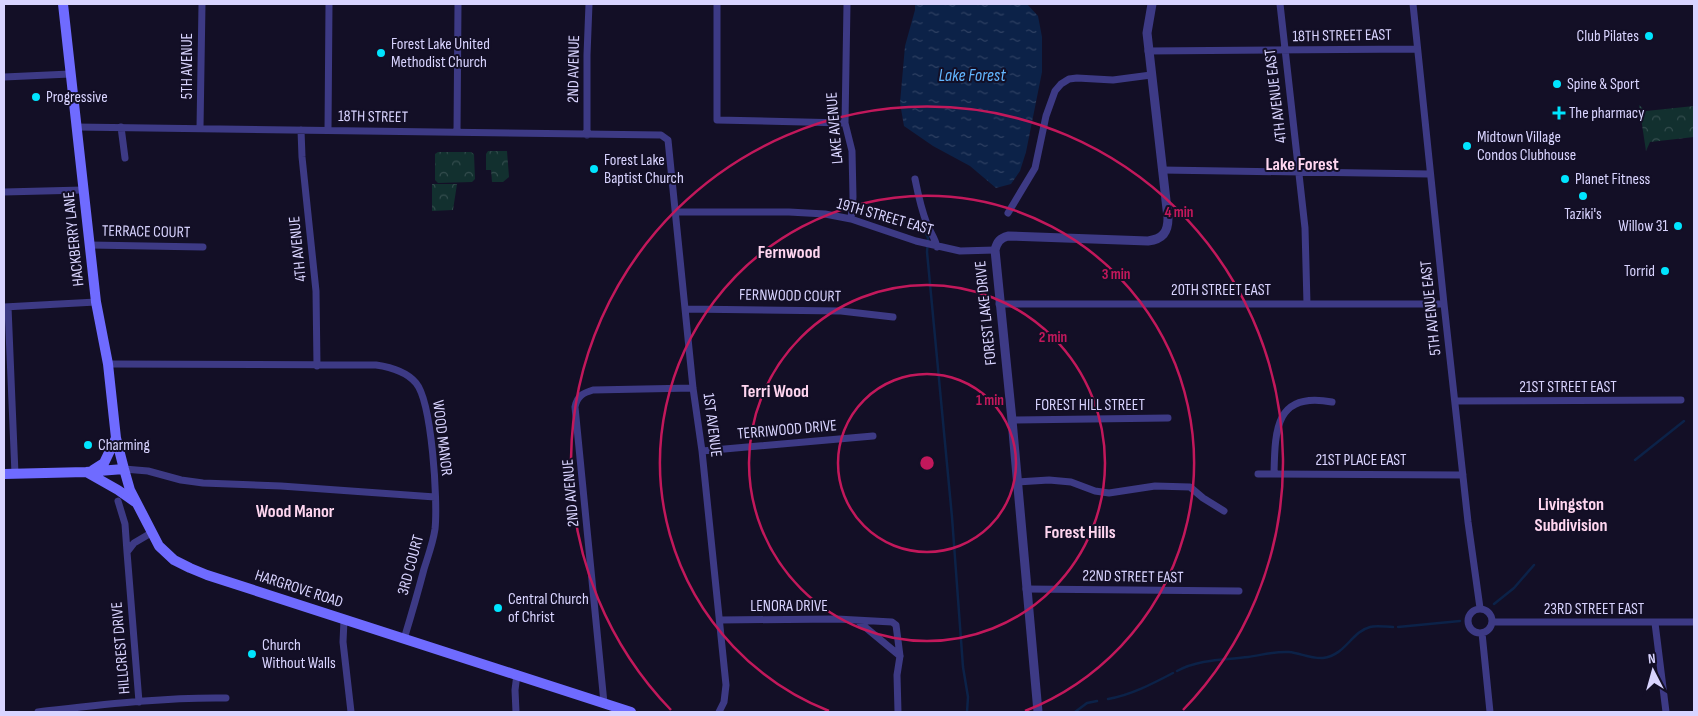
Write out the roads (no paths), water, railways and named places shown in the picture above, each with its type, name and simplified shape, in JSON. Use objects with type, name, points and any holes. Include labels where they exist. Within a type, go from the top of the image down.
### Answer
[{"type":"main road","name":"HACKBERRY LANE","points":[[62,4],[96,302],[108,364],[116,438],[124,469]]},
{"type":"main road","points":[[86,472],[95,470],[104,463],[116,438]]},
{"type":"main road","points":[[4,474],[124,469]]},
{"type":"main road","name":"HARGROVE ROAD","points":[[124,469],[130,490],[159,546],[174,560],[190,568],[344,620],[631,712]]},
{"type":"main road","points":[[86,472],[118,490],[138,505]]},
{"type":"street","name":"5TH AVENUE","points":[[200,128],[202,4]]},
{"type":"street","points":[[328,130],[329,4]]},
{"type":"street","points":[[457,132],[458,4]]},
{"type":"street","name":"2ND AVENUE","points":[[587,135],[589,4]]},
{"type":"street","points":[[717,4],[717,120],[846,123]]},
{"type":"street","name":"LAKE AVENUE","points":[[847,4],[846,123],[852,151],[853,197],[851,219]]},
{"type":"street","name":"FOREST LAKE DRIVE","points":[[1038,712],[995,250],[996,244],[1008,236],[1156,240],[1163,236],[1168,228],[1168,218],[1147,33],[1152,4]]},
{"type":"street","name":"4TH AVENUE EAST","points":[[1280,4],[1305,228],[1307,304]]},
{"type":"street","name":"5TH AVENUE EAST","points":[[1413,4],[1416,49],[1444,304],[1480,608]]},
{"type":"street","name":"18TH STREET EAST","points":[[1148,51],[1416,49]]},
{"type":"street","points":[[4,77],[70,74]]},
{"type":"street","points":[[1008,213],[1035,168],[1046,116],[1056,91],[1061,84],[1069,79],[1077,78],[1113,80],[1151,76]]},
{"type":"street","name":"18TH STREET","points":[[76,127],[661,135],[668,140]]},
{"type":"street","points":[[121,127],[125,158]]},
{"type":"street","name":"4TH AVENUE","points":[[301,130],[302,157],[316,291],[317,366]]},
{"type":"street","name":"1ST AVENUE","points":[[668,140],[693,388],[702,451],[720,620],[726,693],[719,712]]},
{"type":"street","points":[[1162,170],[1430,174]]},
{"type":"street","points":[[915,179],[927,224],[937,246]]},
{"type":"street","points":[[4,192],[83,190]]},
{"type":"street","name":"19TH STREET EAST","points":[[676,212],[815,212],[851,219],[916,241],[960,251],[995,250]]},
{"type":"street","name":"TERRACE COURT","points":[[90,245],[203,247]]},
{"type":"street","points":[[15,474],[6,307],[96,302]]},
{"type":"street","name":"20TH STREET EAST","points":[[999,304],[1444,304]]},
{"type":"street","name":"FERNWOOD COURT","points":[[686,308],[841,311],[893,317]]},
{"type":"street","name":"WOOD MANOR","points":[[108,364],[385,366],[402,372],[416,383],[421,390],[427,407],[435,497],[286,486],[203,483],[180,480],[148,471],[124,469]]},
{"type":"street","name":"2ND AVENUE","points":[[604,703],[575,407],[576,401],[579,396],[593,390],[693,388]]},
{"type":"street","name":"21ST STREET EAST","points":[[1455,401],[1681,400]]},
{"type":"street","points":[[1274,474],[1275,440],[1279,422],[1290,408],[1306,401],[1332,402]]},
{"type":"street","name":"FOREST HILL STREET","points":[[1012,420],[1168,418]]},
{"type":"street","name":"TERRIWOOD DRIVE","points":[[702,451],[873,436]]},
{"type":"street","name":"21ST PLACE EAST","points":[[1258,474],[1463,475]]},
{"type":"street","points":[[1017,482],[1049,480],[1071,482],[1095,491],[1109,493],[1155,486],[1190,487],[1203,498],[1224,510]]},
{"type":"street","name":"3RD COURT","points":[[404,639],[432,544],[435,497]]},
{"type":"street","name":"HILLCREST DRIVE","points":[[38,712],[139,702],[125,524],[118,501]]},
{"type":"street","points":[[127,552],[134,543],[151,533]]},
{"type":"street","name":"22ND STREET EAST","points":[[1026,589],[1238,591]]},
{"type":"street","points":[[1480,608],[1488,611],[1493,618],[1493,622],[1489,630],[1482,633],[1473,631],[1468,623],[1470,614],[1480,608]]},
{"type":"street","name":"LENORA DRIVE","points":[[720,620],[837,619],[859,622],[892,622],[896,624],[900,656],[897,675],[898,712]]},
{"type":"street","points":[[344,620],[343,642],[351,712]]},
{"type":"street","points":[[859,622],[900,656]]},
{"type":"street","name":"23RD STREET EAST","points":[[1493,622],[1694,622]]},
{"type":"street","points":[[1655,623],[1666,712]]},
{"type":"street","points":[[1482,633],[1490,712]]},
{"type":"street","points":[[516,674],[516,712]]},
{"type":"street","points":[[139,702],[226,698]]},
{"type":"water","name":"Lake Forest","points":[[915,4],[1027,4],[1038,16],[1042,37],[1042,72],[1026,152],[1020,171],[1011,184],[996,188],[970,166],[933,146],[904,126],[900,103],[905,46]]},
{"type":"waterway","points":[[923,227],[928,238],[927,252],[952,517],[963,667],[968,697],[967,712]]},
{"type":"waterway","points":[[1635,460],[1684,421]]},
{"type":"waterway","points":[[1494,604],[1514,588],[1534,565]]},
{"type":"waterway","points":[[1398,627],[1460,621]]},
{"type":"waterway","points":[[1177,671],[1203,662],[1279,652],[1323,658],[1337,653],[1363,630],[1375,626],[1393,627]]},
{"type":"waterway","points":[[1108,699],[1133,692],[1173,673]]},
{"type":"waterway","points":[[1075,712],[1087,703],[1097,701]]},
{"type":"place","name":"Club Pilates","points":[[1649,36]]},
{"type":"place","name":"Forest Lake United Methodist Church","points":[[381,53]]},
{"type":"place","name":"Spine & Sport","points":[[1557,84]]},
{"type":"place","name":"Progressive","points":[[36,97]]},
{"type":"place","name":"The pharmacy","points":[[1559,113]]},
{"type":"place","name":"Midtown Village Condos Clubhouse","points":[[1467,146]]},
{"type":"place","name":"Forest Lake Baptist Church","points":[[594,169]]},
{"type":"place","name":"Planet Fitness","points":[[1565,179]]},
{"type":"place","name":"Taziki's","points":[[1583,196]]},
{"type":"place","name":"Willow 31","points":[[1678,226]]},
{"type":"place","name":"Torrid","points":[[1665,271]]},
{"type":"place","name":"Charming","points":[[88,445]]},
{"type":"place","name":"Central Church of Christ","points":[[498,608]]},
{"type":"place","name":"Church Without Walls","points":[[252,654]]},
{"type":"district","name":"Lake Forest","points":[[1302,164]]},
{"type":"district","name":"Fernwood","points":[[789,252]]},
{"type":"district","name":"Terri Wood","points":[[775,391]]},
{"type":"district","name":"Wood Manor","points":[[295,511]]},
{"type":"district","name":"Livingston Subdivision","points":[[1571,514]]},
{"type":"district","name":"Forest Hills","points":[[1080,532]]}]
